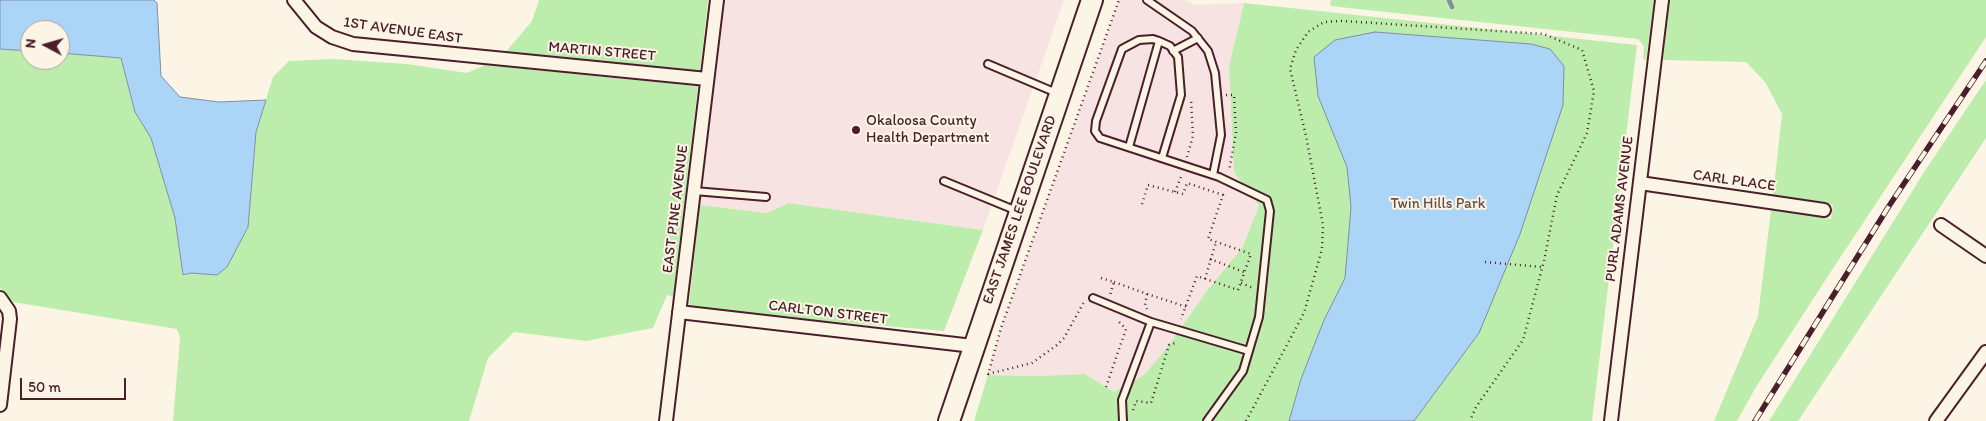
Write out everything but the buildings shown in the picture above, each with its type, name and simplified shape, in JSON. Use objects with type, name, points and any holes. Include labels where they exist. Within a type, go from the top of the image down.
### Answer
[{"type":"main road","name":"EAST JAMES LEE BOULEVARD","points":[[949,421],[1092,0]]},
{"type":"street","name":"1ST AVENUE EAST","points":[[294,0],[316,27],[344,42],[494,59]]},
{"type":"street","name":"EAST PINE AVENUE","points":[[666,421],[717,0]]},
{"type":"street","name":"PURL ADAMS AVENUE","points":[[1611,421],[1662,0]]},
{"type":"street","name":"MARTIN STREET","points":[[494,59],[708,79]]},
{"type":"street","name":"CARL PLACE","points":[[1640,184],[1824,210]]},
{"type":"street","points":[[1941,225],[1986,256]]},
{"type":"street","points":[[0,298],[9,311],[10,319],[0,405]]},
{"type":"street","name":"CARLTON STREET","points":[[679,312],[973,346]]},
{"type":"street","points":[[1936,421],[1986,352]]},
{"type":"lane","points":[[1147,0],[1198,38],[1208,51],[1215,73],[1221,135],[1213,175]]},
{"type":"lane","points":[[1174,51],[1198,38]]},
{"type":"lane","points":[[1162,158],[1181,95],[1178,57],[1170,46],[1159,41],[1153,39],[1138,40],[1122,49],[1096,121],[1095,131],[1100,138],[1213,175],[1267,200],[1270,211],[1260,317],[1243,371],[1207,421]]},
{"type":"lane","points":[[1129,147],[1159,41]]},
{"type":"lane","points":[[988,64],[1060,94]]},
{"type":"lane","points":[[944,181],[1020,212]]},
{"type":"lane","points":[[694,190],[766,197]]},
{"type":"lane","points":[[1093,300],[1151,322],[1249,351]]},
{"type":"lane","points":[[1123,421],[1122,400],[1151,322]]},
{"type":"path","points":[[1093,300],[1085,300],[1064,338],[1032,363],[988,375],[1001,328],[1119,0]]},
{"type":"path","points":[[1246,421],[1304,313],[1322,249],[1323,225],[1306,136],[1290,69],[1296,50],[1308,32],[1324,22],[1544,34],[1582,50],[1594,91],[1588,133],[1557,196],[1523,340],[1476,407],[1470,421]]},
{"type":"path","points":[[1176,192],[1193,136],[1191,99]]},
{"type":"path","points":[[1142,204],[1148,184],[1183,194],[1187,183],[1223,195],[1208,239],[1251,254],[1238,290],[1197,276],[1182,319],[1173,317]]},
{"type":"path","points":[[1205,279],[1216,242]]},
{"type":"path","points":[[1210,259],[1244,272]]},
{"type":"path","points":[[1485,262],[1542,266]]},
{"type":"path","points":[[1101,278],[1187,307]]},
{"type":"path","points":[[1110,296],[1114,282]]},
{"type":"path","points":[[1147,294],[1145,308],[1152,311]]},
{"type":"path","points":[[1106,387],[1126,329],[1116,319]]},
{"type":"path","points":[[1133,411],[1136,401],[1151,403],[1169,345],[1176,341],[1184,343]]},
{"type":"shaded area","points":[[725,0],[1064,0],[983,230],[788,203],[767,213],[700,205]]},
{"type":"shaded area","points":[[1119,0],[1186,0],[1195,5],[1244,3],[1229,66],[1234,172],[1259,206],[1242,248],[1206,292],[1169,345],[1144,375],[1114,392],[1085,374],[1037,376],[988,375],[1001,328]]},
{"type":"green space","points":[[539,0],[708,0],[700,71],[505,53],[532,21]]},
{"type":"green space","points":[[1331,0],[1654,0],[1646,60],[1643,59],[1644,46],[1638,39],[1330,6]]},
{"type":"green space","points":[[1670,0],[1986,0],[1986,37],[1756,387],[1737,421],[1714,421],[1758,316],[1771,210],[1831,219],[1833,205],[1773,196],[1782,114],[1765,82],[1746,62],[1663,60]]},
{"type":"green space","name":"Twin Hills Park","points":[[1244,3],[1637,45],[1592,421],[974,421],[988,375],[1037,376],[1085,374],[1114,392],[1144,375],[1169,345],[1206,292],[1242,248],[1259,206],[1234,172],[1229,66]]},
{"type":"green space","points":[[0,49],[20,50],[20,70],[70,70],[70,54],[121,58],[135,112],[151,138],[175,218],[183,276],[191,273],[217,275],[248,228],[256,132],[273,77],[289,61],[332,59],[407,64],[467,73],[485,65],[698,86],[673,297],[667,295],[653,328],[586,341],[514,332],[488,358],[469,421],[173,421],[180,338],[177,329],[13,302],[0,288]]},
{"type":"green space","points":[[1986,80],[1986,138],[1798,421],[1769,421],[1928,166]]},
{"type":"green space","points":[[788,203],[983,230],[944,331],[814,320],[695,307],[689,304],[700,205],[767,213]]},
{"type":"water","points":[[0,0],[154,0],[157,3],[161,76],[180,97],[219,102],[266,100],[256,132],[248,227],[227,267],[217,275],[191,273],[183,275],[175,218],[151,138],[135,112],[121,58],[70,54],[70,20],[20,20],[20,50],[0,49]]},
{"type":"water","points":[[1375,32],[1531,44],[1550,49],[1564,66],[1563,105],[1520,234],[1479,333],[1414,421],[1289,421],[1301,379],[1324,320],[1345,278],[1351,207],[1347,167],[1318,96],[1314,57],[1335,40]]},
{"type":"waterway","points":[[1449,0],[1452,7]]},
{"type":"railway","points":[[1755,421],[1889,206],[1986,61]]},
{"type":"place","name":"Okaloosa County Health Department","points":[[856,130]]}]
